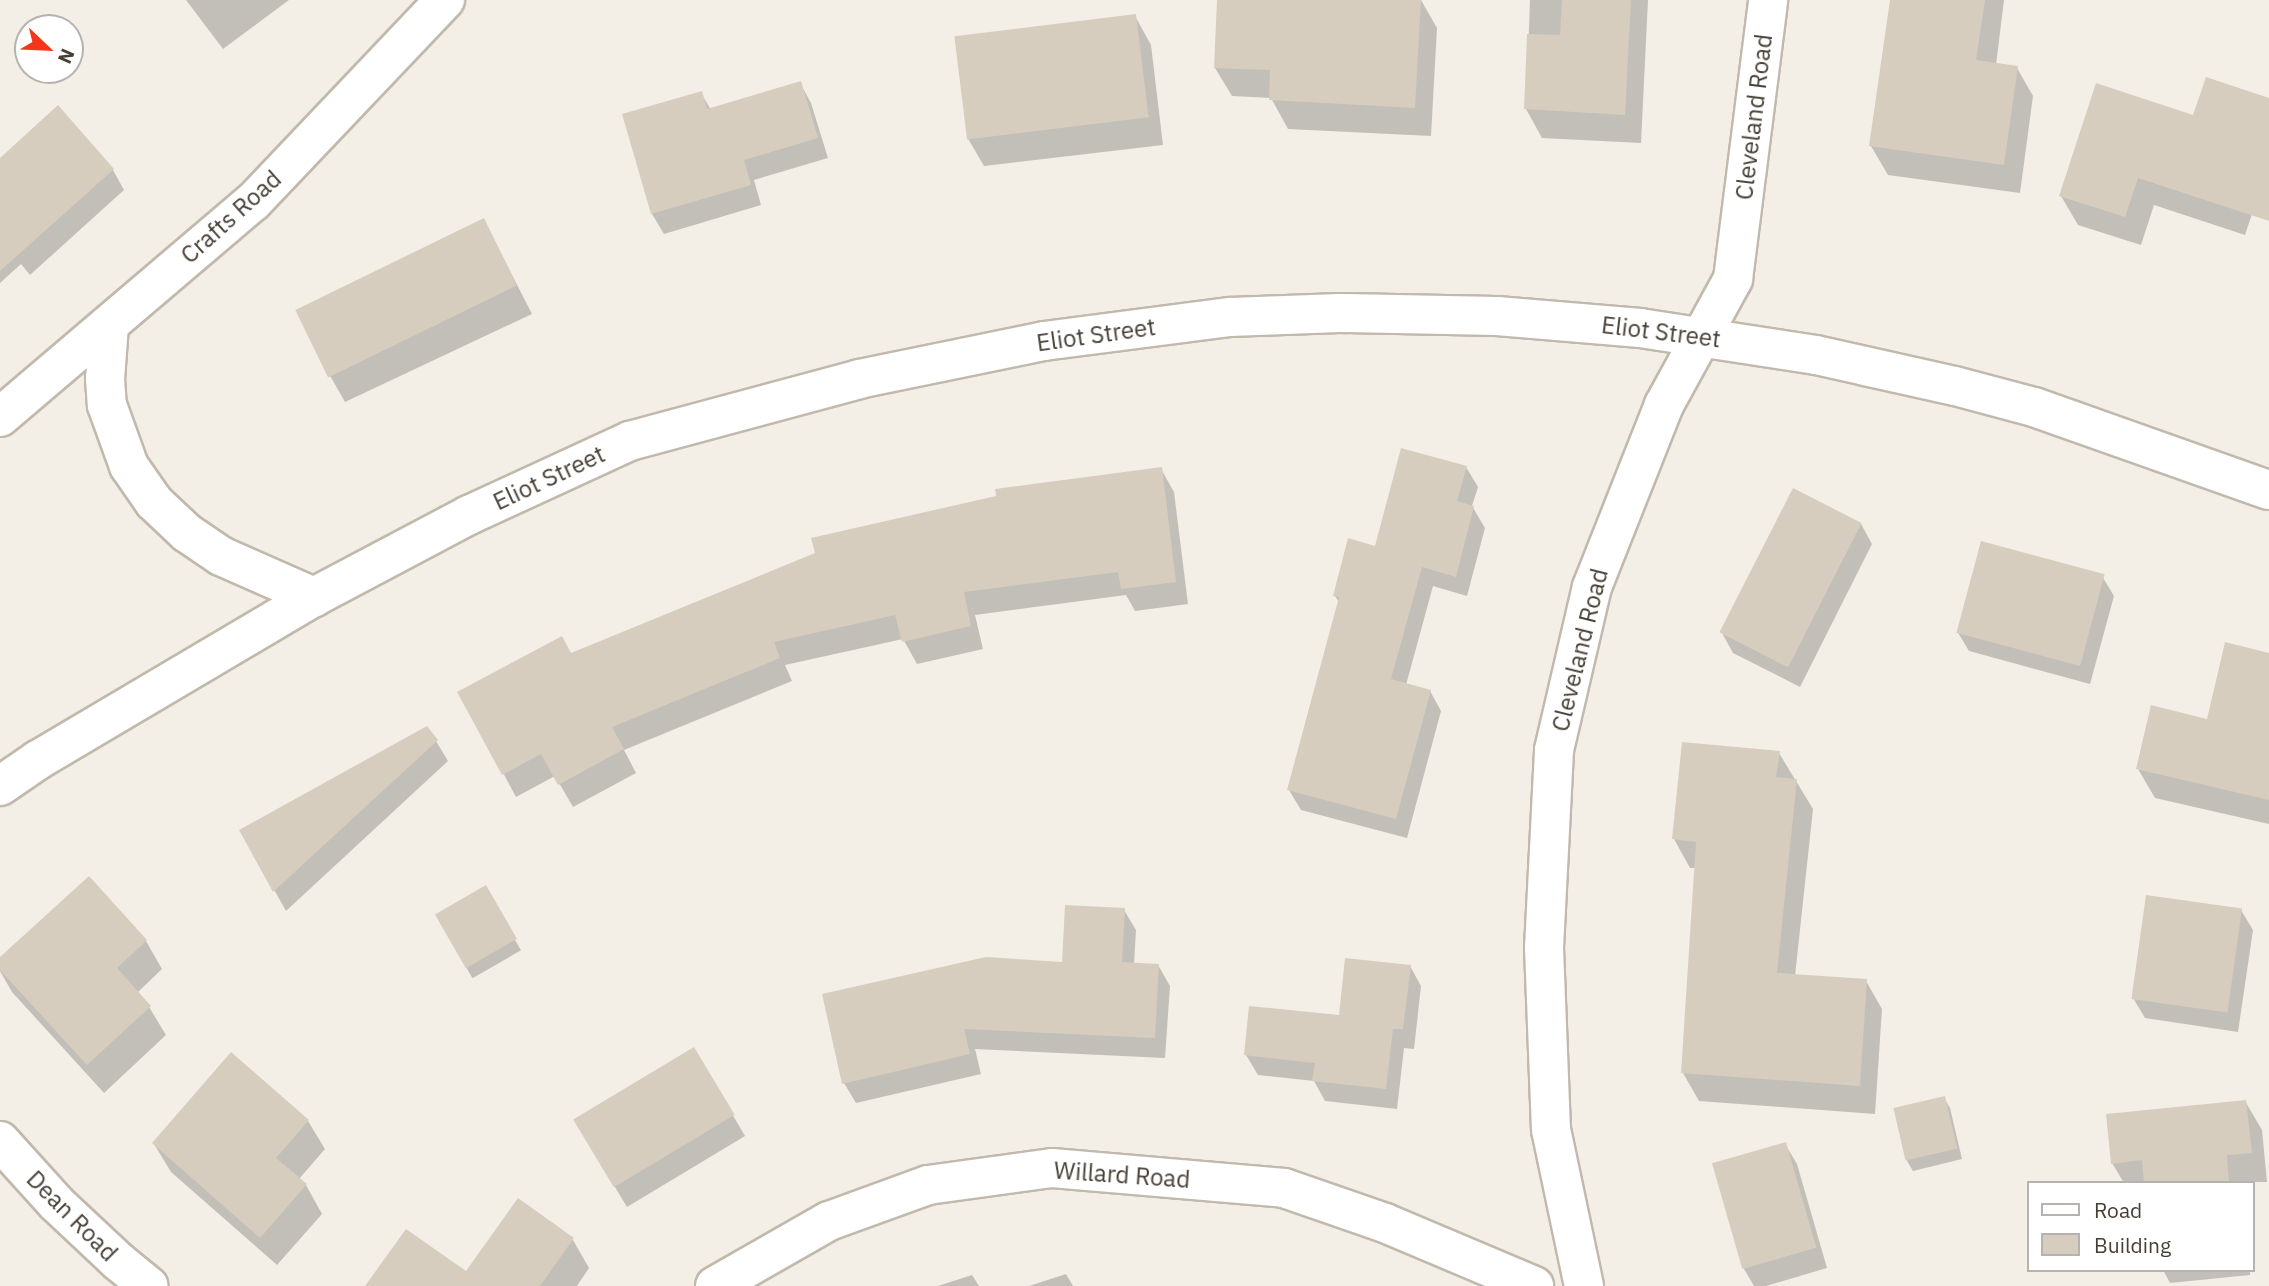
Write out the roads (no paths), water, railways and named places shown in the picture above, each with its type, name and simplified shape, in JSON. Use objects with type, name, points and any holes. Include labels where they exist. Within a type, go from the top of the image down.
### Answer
[{"type":"street","name":"Crafts Road","points":[[0,416],[253,202],[445,0]]},
{"type":"street","name":"Cleveland Road","points":[[1584,1286],[1550,1130],[1544,948],[1554,750],[1592,587],[1660,415],[1730,288],[1736,268],[1768,0]]},
{"type":"street","name":"Eliot Street","points":[[0,786],[50,753],[314,597],[469,515],[630,442],[859,379],[1044,341],[1230,317],[1340,313],[1497,316],[1704,336],[1876,368],[2034,407],[2269,490]]},
{"type":"street","points":[[109,325],[105,379],[107,405],[120,447],[147,493],[170,519],[221,556],[314,597]]},
{"type":"street","name":"Dean Road","points":[[0,1141],[57,1203],[118,1262],[149,1286]]},
{"type":"street","name":"Willard Road","points":[[715,1286],[829,1221],[916,1190],[1052,1168],[1284,1188],[1385,1223],[1534,1286]]}]
